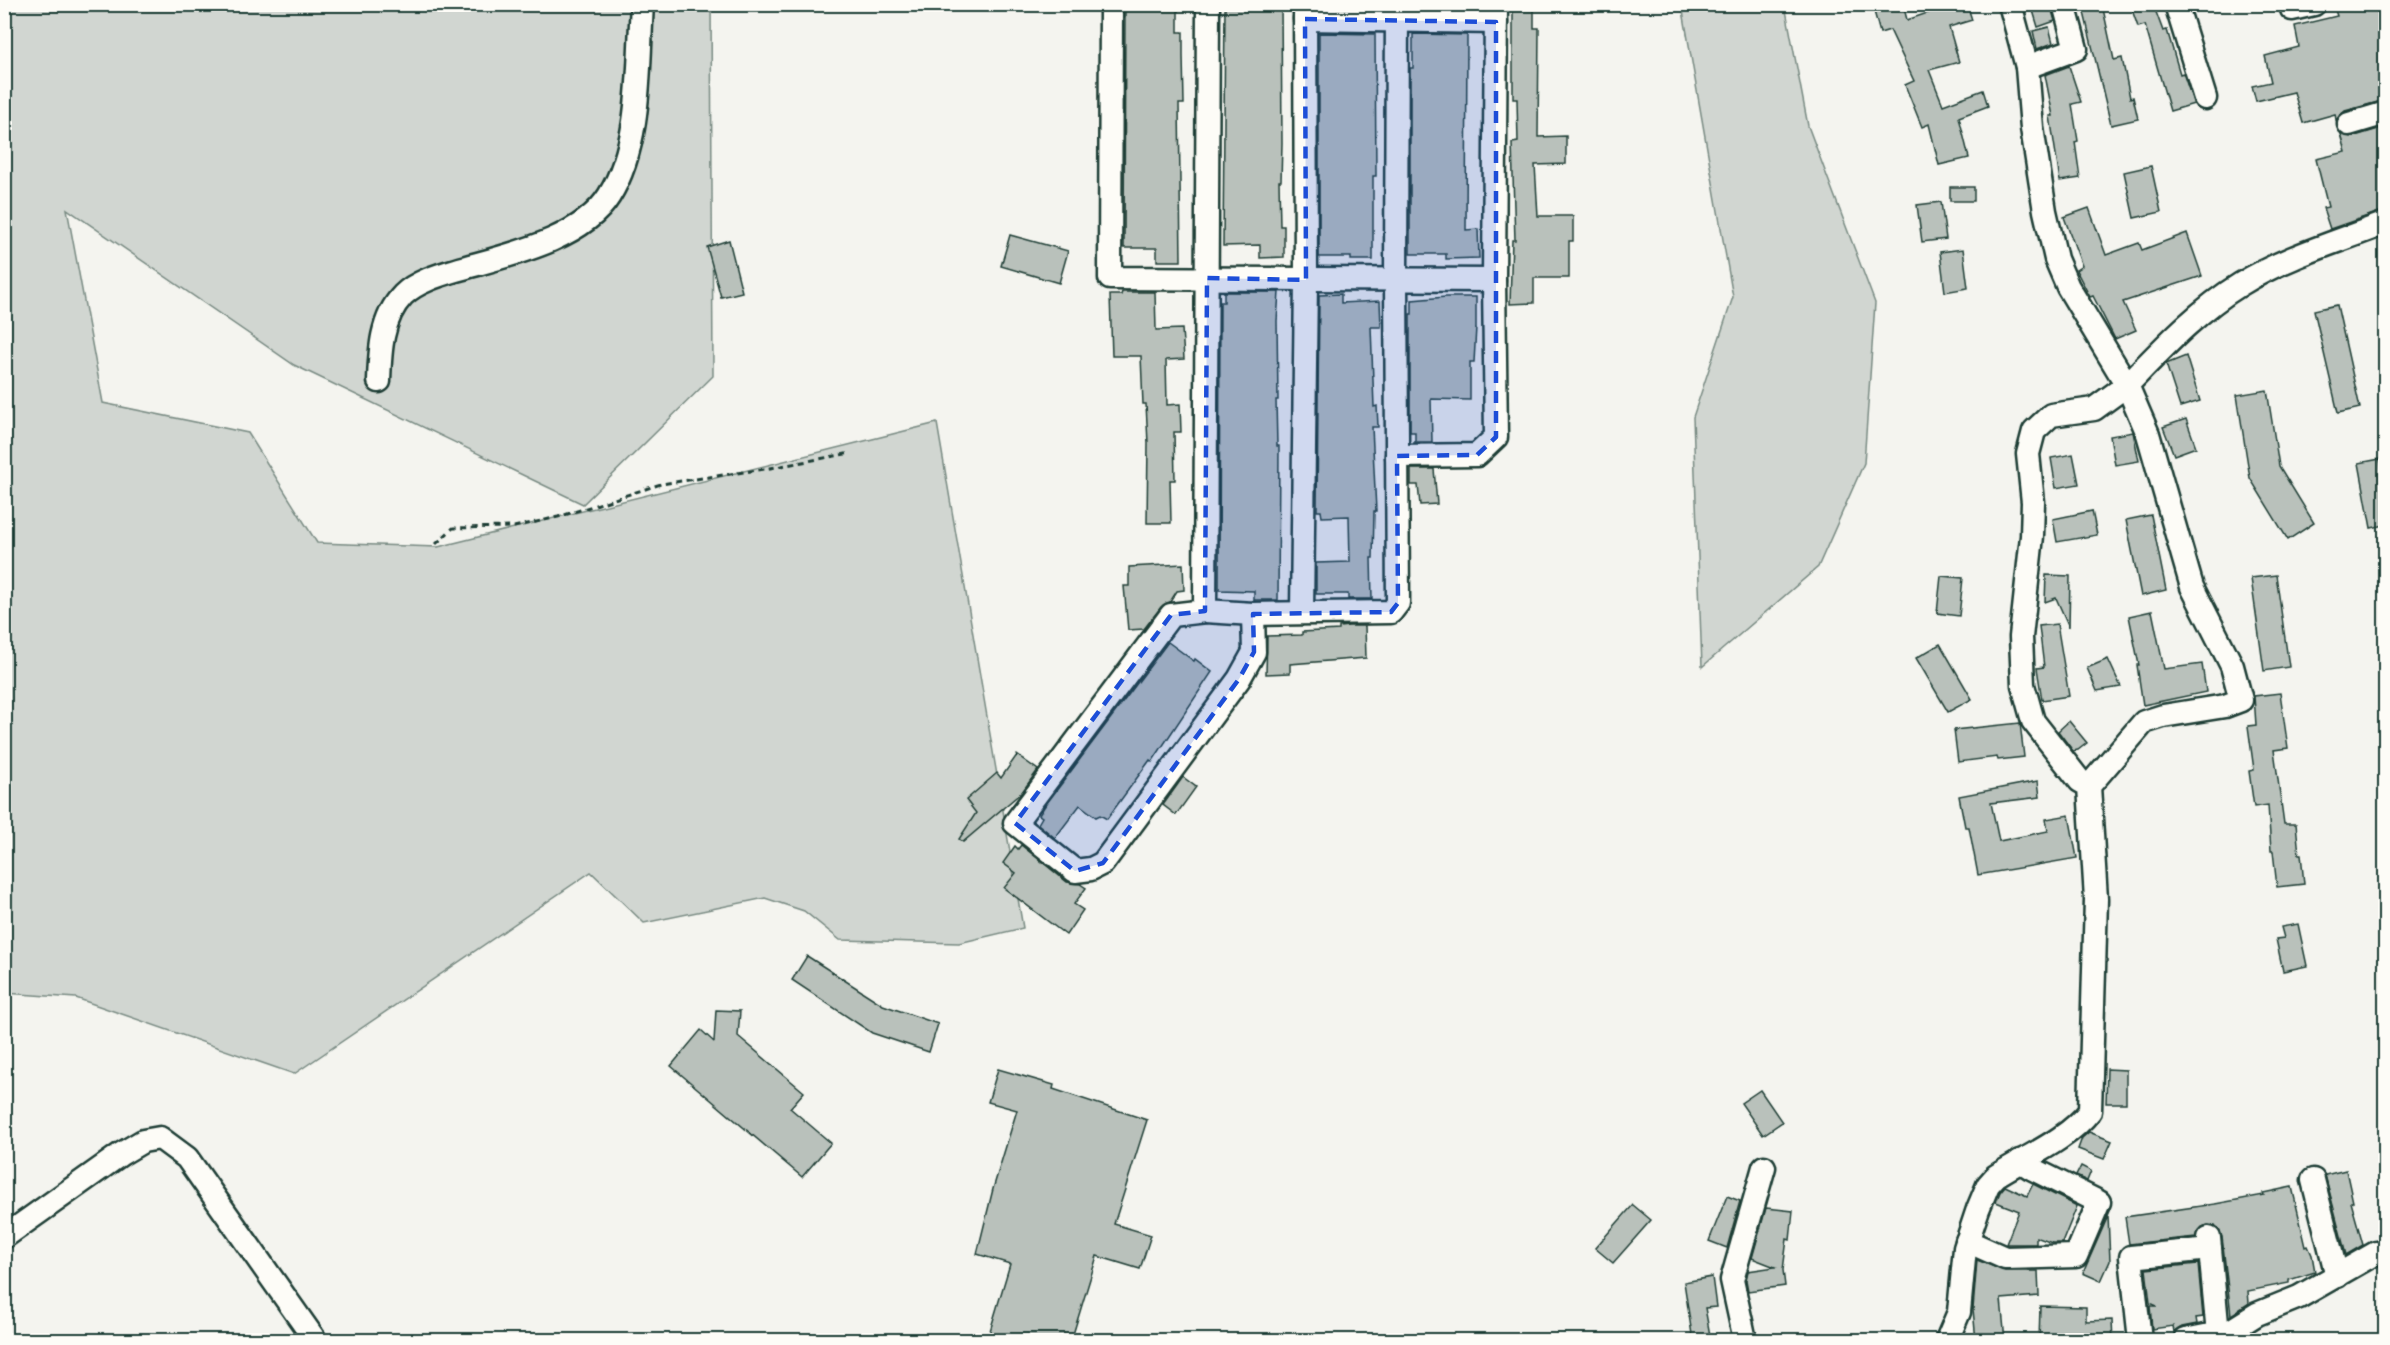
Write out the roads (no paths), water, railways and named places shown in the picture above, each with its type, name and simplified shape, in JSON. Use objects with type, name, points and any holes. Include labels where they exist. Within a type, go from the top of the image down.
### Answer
[{"type":"street","points":[[379,381],[380,346],[391,312],[404,294],[433,277],[538,246],[578,228],[608,198],[626,164],[633,130],[642,4]]},
{"type":"street","points":[[1111,4],[1110,278],[1494,280]]},
{"type":"street","points":[[1205,611],[1208,4]]},
{"type":"street","points":[[1947,1341],[1959,1312],[1960,1285],[1967,1241],[1988,1185],[1996,1176],[2063,1136],[2081,1122],[2090,1111],[2096,899],[2089,786],[2144,722],[2163,716],[2225,706],[2241,700],[2232,666],[2192,586],[2148,434],[2127,385],[2068,287],[2056,259],[2045,211],[2032,128],[2027,67],[2010,4]]},
{"type":"street","points":[[2027,67],[2076,49],[2064,4]]},
{"type":"street","points":[[2176,4],[2205,98]]},
{"type":"street","points":[[1302,612],[1306,280],[1305,12],[1496,13],[1494,280],[1496,437],[1477,455],[1397,456]]},
{"type":"street","points":[[1253,614],[1254,652],[1239,679],[1103,863],[1091,869],[1075,871],[1016,823],[1171,615],[1205,611],[1253,614],[1392,612],[1398,603],[1397,13]]},
{"type":"street","points":[[2349,124],[2385,113]]},
{"type":"street","points":[[2089,786],[2080,781],[2033,721],[2023,685],[2021,637],[2032,536],[2033,502],[2028,454],[2034,431],[2051,415],[2094,409],[2127,385],[2188,323],[2241,284],[2281,264],[2385,223]]},
{"type":"street","points":[[4,1238],[121,1154],[143,1141],[160,1138],[187,1158],[315,1341]]},
{"type":"street","points":[[1967,1241],[2005,1258],[2076,1256],[2098,1202],[2020,1161]]},
{"type":"street","points":[[1745,1341],[1732,1280],[1764,1167]]},
{"type":"street","points":[[2313,1180],[2337,1276]]},
{"type":"street","points":[[2140,1341],[2131,1257],[2209,1243],[2218,1334]]},
{"type":"street","points":[[2186,1341],[2230,1331],[2258,1314],[2299,1297],[2376,1253]]}]
